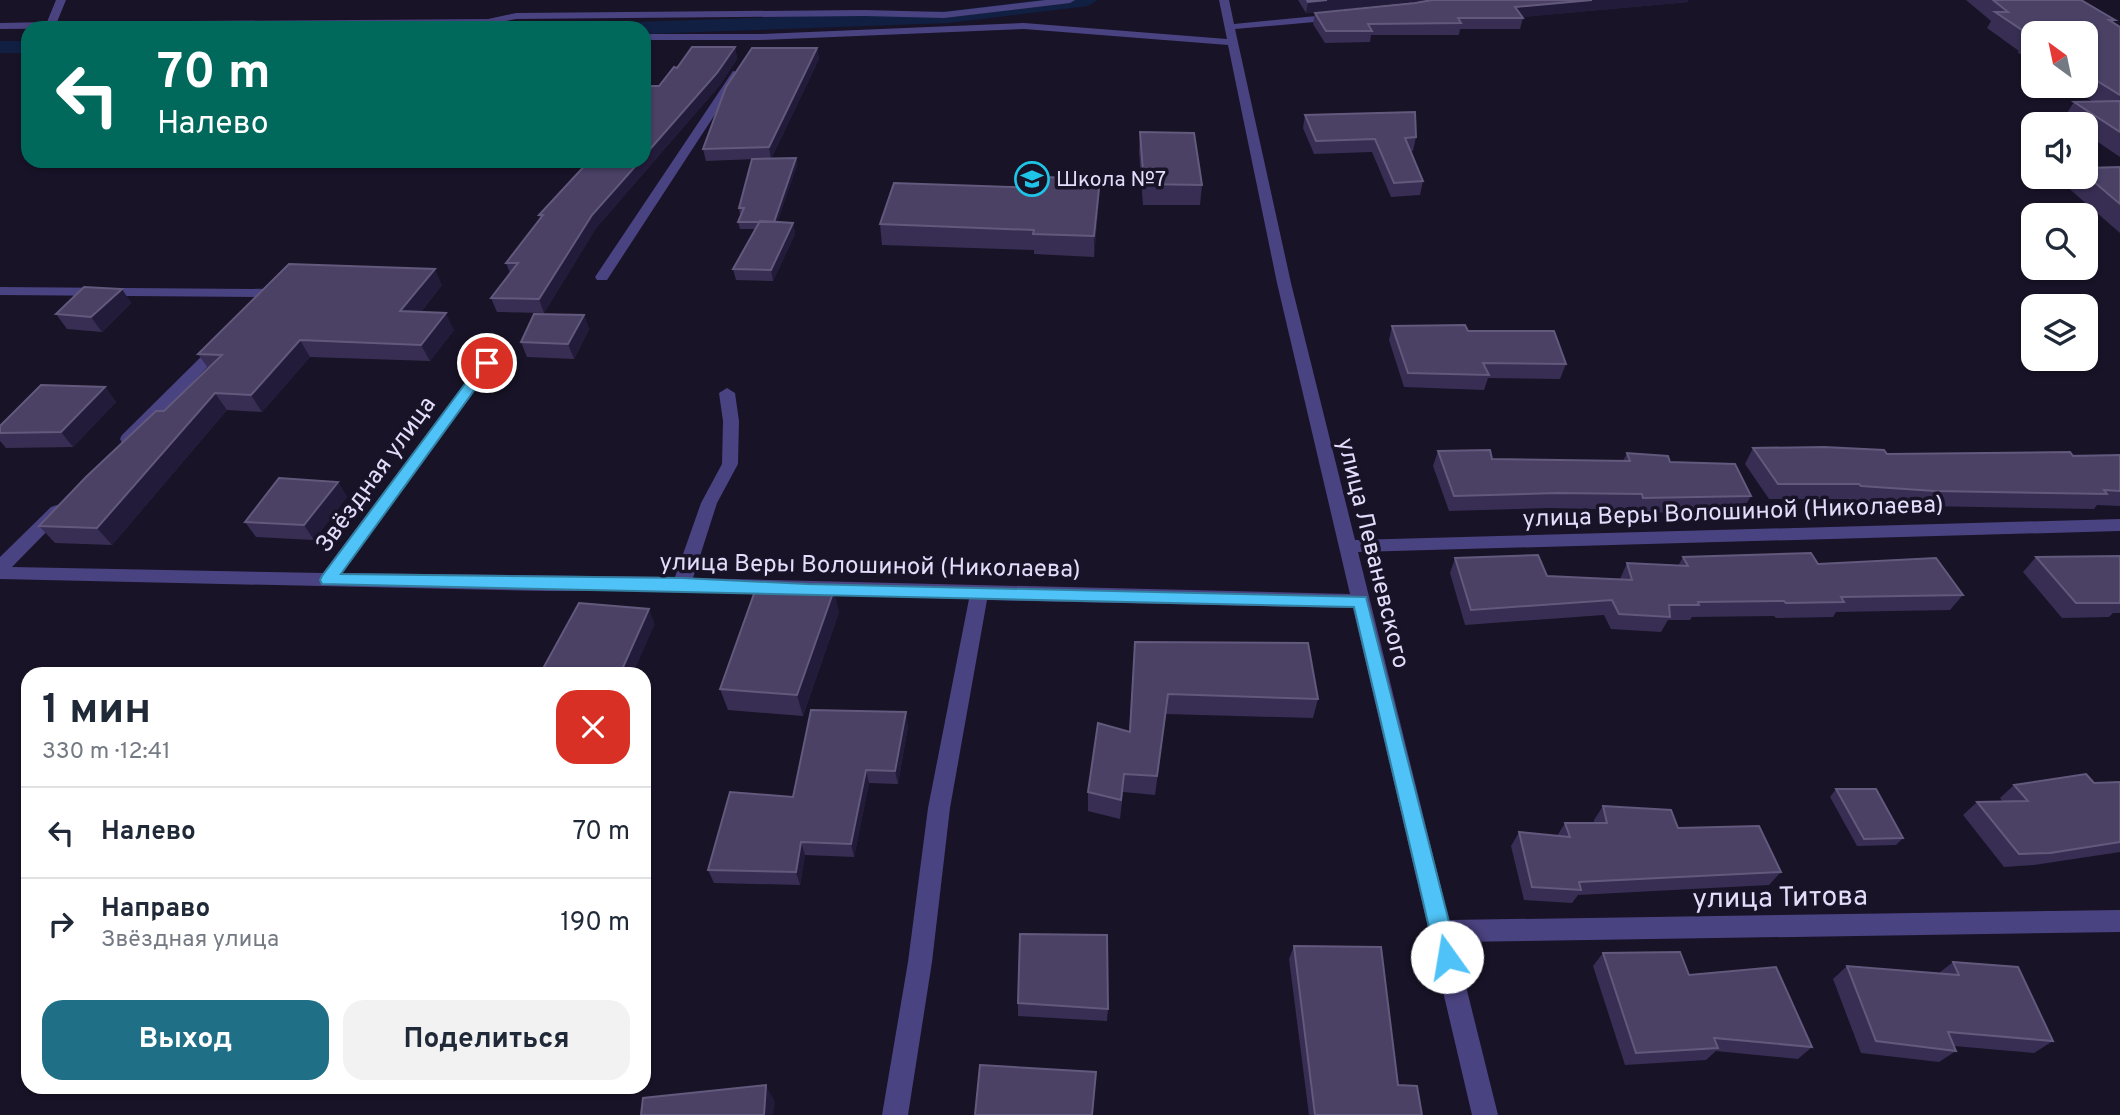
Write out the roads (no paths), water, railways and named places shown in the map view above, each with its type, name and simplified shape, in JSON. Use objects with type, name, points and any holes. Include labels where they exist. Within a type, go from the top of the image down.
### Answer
[{"type":"street","points":[[53,21],[61,0]]},
{"type":"street","points":[[626,16],[635,0]]},
{"type":"street","points":[[864,13],[871,0]]},
{"type":"street","points":[[501,21],[516,16],[864,13],[944,15],[1070,0]]},
{"type":"street","name":"улица Леваневского","points":[[1224,0],[1284,283],[1485,1115]]},
{"type":"street","points":[[651,37],[760,37],[1024,26],[1232,35],[1352,15]]},
{"type":"street","points":[[0,26],[21,26]]},
{"type":"street","points":[[752,49],[760,37]]},
{"type":"street","points":[[602,277],[745,60]]},
{"type":"street","points":[[0,291],[272,293],[253,312]]},
{"type":"street","points":[[117,450],[233,332]]},
{"type":"street","name":"Звёздная улица","points":[[328,580],[487,363]]},
{"type":"street","points":[[682,584],[709,503],[730,464],[731,421],[727,393]]},
{"type":"street","points":[[0,570],[68,499]]},
{"type":"street","name":"улица Веры Волошиной (Николаева)","points":[[1348,546],[2120,524]]},
{"type":"street","name":"улица Веры Волошиной (Николаева)","points":[[0,570],[328,580],[682,584],[1361,601]]},
{"type":"street","points":[[895,1115],[920,962],[939,808],[979,593]]},
{"type":"street","name":"улица Титова","points":[[1441,931],[2120,921]]},
{"type":"waterway","points":[[651,28],[949,17],[1088,0]]},
{"type":"waterway","points":[[0,47],[21,47]]},
{"type":"place","name":"Школа №7","points":[[1032,179]]}]
